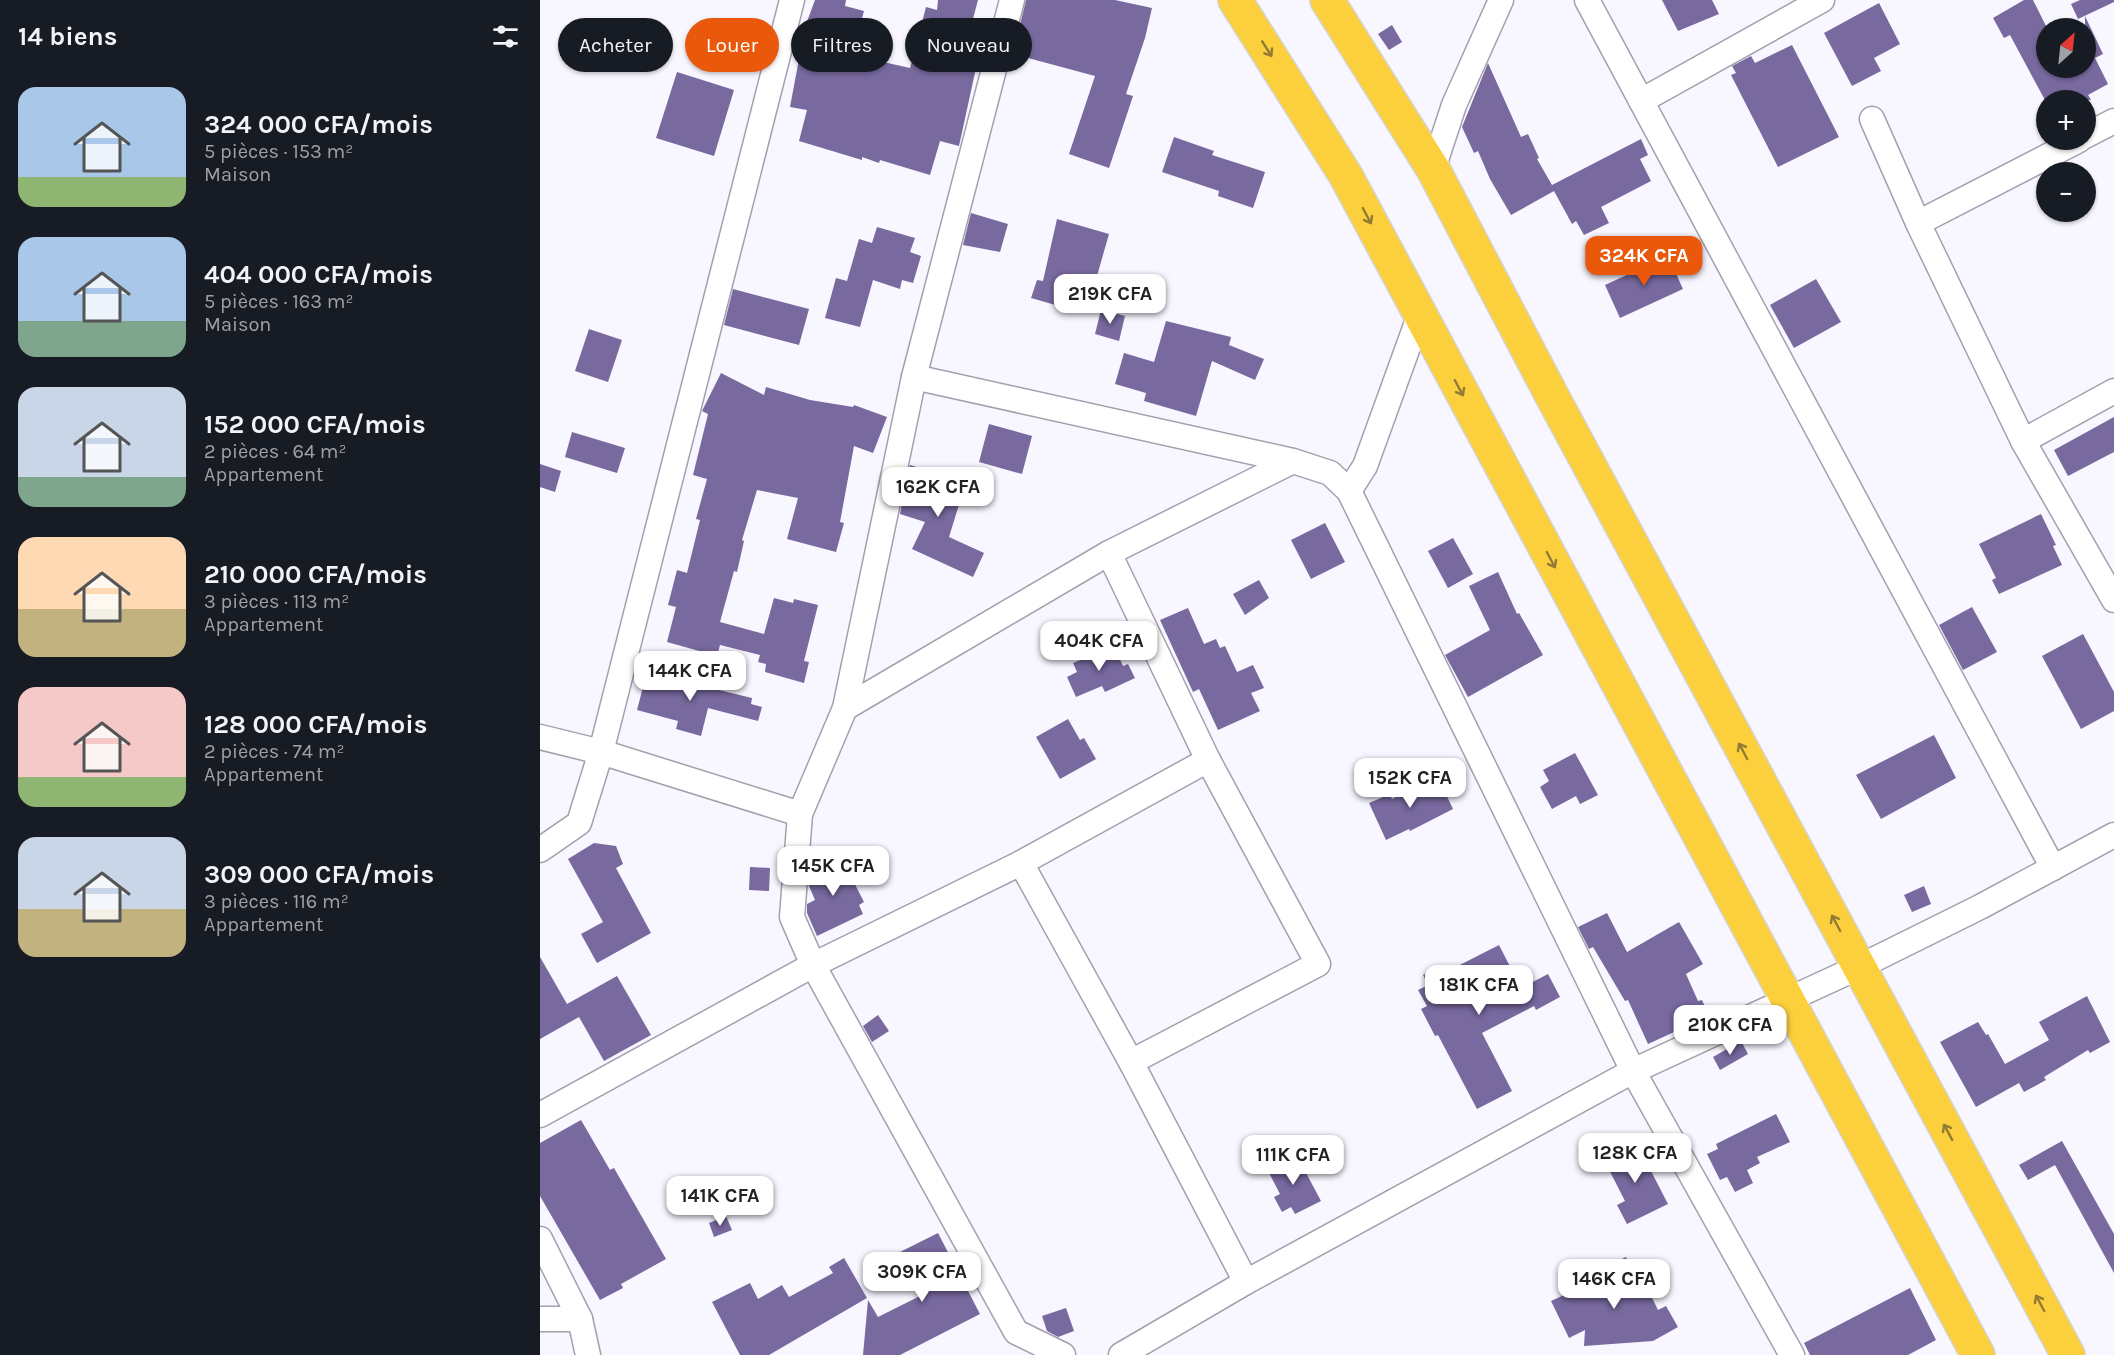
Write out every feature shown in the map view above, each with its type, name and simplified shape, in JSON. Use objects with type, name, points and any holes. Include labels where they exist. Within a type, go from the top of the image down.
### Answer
[{"type":"highway","points":[[1235,0],[1346,176],[1977,1355]]},
{"type":"highway","points":[[1327,0],[1433,169],[2068,1355]]},
{"type":"street","points":[[540,850],[579,823],[601,752],[792,0]]},
{"type":"street","points":[[1012,0],[914,377],[845,708],[800,814],[792,917],[813,965],[1016,1332],[1063,1355]]},
{"type":"street","points":[[1433,169],[1454,105],[1501,0]]},
{"type":"street","points":[[1587,0],[2053,868]]},
{"type":"street","points":[[1641,101],[1822,0]]},
{"type":"street","points":[[1872,119],[1918,223],[2023,441],[2114,600]]},
{"type":"street","points":[[2096,130],[2114,121]]},
{"type":"street","points":[[1918,223],[2060,150]]},
{"type":"street","points":[[1350,491],[1365,466],[1420,314]]},
{"type":"street","points":[[914,377],[1293,461],[1330,473],[1350,491],[1633,1071],[1792,1355]]},
{"type":"street","points":[[2023,441],[2114,391]]},
{"type":"street","points":[[845,708],[1109,553],[1293,461]]},
{"type":"street","points":[[1109,553],[1208,760],[1318,964],[1131,1062]]},
{"type":"street","points":[[540,737],[601,752],[800,814]]},
{"type":"street","points":[[540,1115],[813,965],[1021,863],[1208,760]]},
{"type":"street","points":[[1121,1355],[1246,1282],[1633,1071],[1859,967],[2114,835]]},
{"type":"street","points":[[1021,863],[1131,1062],[1246,1282]]},
{"type":"street","points":[[540,1239],[580,1319],[588,1355]]},
{"type":"street","points":[[540,1319],[580,1319]]},
{"type":"building","points":[[815,0],[846,0],[845,6],[864,11],[862,18],[808,18]]},
{"type":"building","points":[[938,0],[978,0],[973,18],[923,18],[926,7],[937,10]]},
{"type":"building","points":[[1026,0],[1115,0],[1152,8],[1145,38],[1126,94],[1133,96],[1109,168],[1069,154],[1095,76],[1032,59],[1032,18],[1022,18]]},
{"type":"building","points":[[1662,0],[1712,0],[1719,14],[1678,31]]},
{"type":"building","points":[[2024,0],[2033,0],[2042,18],[2036,18],[2036,78],[2096,78],[2096,60],[2108,84],[2096,91],[2040,90],[2010,35],[2004,38],[1993,18]]},
{"type":"building","points":[[2080,0],[2114,0],[2080,18],[2078,18],[2071,4]]},
{"type":"building","points":[[1879,3],[1900,44],[1874,58],[1881,71],[1852,86],[1824,33]]},
{"type":"building","points":[[1392,25],[1402,42],[1389,50],[1378,34]]},
{"type":"building","points":[[2096,39],[2103,54],[2096,58]]},
{"type":"building","points":[[1792,45],[1839,137],[1778,167],[1731,75],[1736,73],[1732,66],[1751,56],[1755,63]]},
{"type":"building","points":[[1488,63],[1521,137],[1528,134],[1539,158],[1537,159],[1552,185],[1641,139],[1648,155],[1640,159],[1651,181],[1601,207],[1609,223],[1584,235],[1576,221],[1572,224],[1554,191],[1511,215],[1490,179],[1478,151],[1474,153],[1462,127]]},
{"type":"building","points":[[893,64],[905,67],[905,72],[975,72],[959,146],[940,141],[930,175],[880,160],[879,163],[862,157],[862,160],[799,141],[807,110],[790,107],[797,72],[893,72]]},
{"type":"building","points":[[677,72],[734,90],[714,156],[656,138]]},
{"type":"building","points":[[1174,137],[1214,151],[1212,155],[1265,172],[1253,208],[1218,196],[1219,191],[1162,172]]},
{"type":"building","points":[[971,213],[1008,224],[1000,252],[963,245]]},
{"type":"building","points":[[1057,219],[1109,234],[1095,283],[1075,278],[1066,308],[1031,298],[1037,280],[1043,281]]},
{"type":"building","points":[[877,227],[915,238],[910,252],[921,256],[913,283],[902,280],[900,289],[873,280],[860,327],[825,318],[836,278],[847,281],[859,239],[872,243]]},
{"type":"building","points":[[1668,256],[1683,289],[1620,318],[1605,285]]},
{"type":"building","points":[[1816,279],[1841,322],[1794,348],[1770,305]]},
{"type":"building","points":[[733,289],[809,309],[799,345],[724,325]]},
{"type":"building","points":[[1101,310],[1125,316],[1119,341],[1095,334]]},
{"type":"building","points":[[1166,321],[1231,337],[1229,345],[1264,359],[1255,380],[1212,361],[1196,416],[1144,401],[1146,393],[1115,384],[1124,353],[1154,362]]},
{"type":"building","points":[[589,329],[622,340],[608,382],[575,371]]},
{"type":"building","points":[[721,373],[764,395],[766,387],[810,400],[853,407],[854,405],[887,417],[873,453],[854,446],[840,522],[844,523],[836,552],[787,539],[798,498],[757,490],[742,540],[744,541],[737,572],[734,571],[720,622],[764,634],[774,598],[793,603],[794,599],[818,605],[804,661],[809,662],[804,683],[765,672],[766,664],[758,662],[760,655],[720,645],[717,656],[667,642],[676,607],[668,605],[677,570],[687,573],[700,520],[696,519],[707,479],[693,475],[708,414],[702,411]]},
{"type":"building","points":[[2114,417],[2114,452],[2068,476],[2054,450]]},
{"type":"building","points":[[989,424],[1032,436],[1022,474],[979,462]]},
{"type":"building","points":[[572,432],[625,448],[617,473],[565,457]]},
{"type":"building","points":[[540,464],[561,471],[555,492],[540,487]]},
{"type":"building","points":[[910,465],[966,482],[949,537],[984,553],[973,577],[912,549],[925,522],[900,514]]},
{"type":"building","points":[[2041,514],[2056,545],[2053,546],[2062,565],[1999,594],[1992,580],[1996,578],[1979,544]]},
{"type":"building","points":[[1325,523],[1345,562],[1311,579],[1291,540]]},
{"type":"building","points":[[1453,538],[1473,574],[1448,588],[1428,551]]},
{"type":"building","points":[[1498,572],[1517,614],[1519,613],[1543,655],[1468,697],[1445,655],[1490,630],[1469,586]]},
{"type":"building","points":[[1259,580],[1269,598],[1245,615],[1233,594]]},
{"type":"building","points":[[1972,607],[1997,652],[1963,670],[1939,625]]},
{"type":"building","points":[[1188,608],[1204,644],[1216,639],[1220,648],[1225,646],[1237,672],[1253,665],[1264,688],[1251,693],[1260,711],[1218,730],[1199,689],[1193,692],[1160,620]]},
{"type":"building","points":[[2083,634],[2114,692],[2114,711],[2081,729],[2042,656]]},
{"type":"building","points":[[1103,646],[1106,652],[1115,648],[1123,666],[1128,664],[1135,678],[1105,692],[1102,686],[1076,697],[1067,677],[1077,672],[1073,663],[1083,659],[1081,656]]},
{"type":"building","points":[[648,668],[670,673],[669,678],[752,698],[751,704],[762,707],[758,721],[708,708],[701,736],[676,729],[678,721],[637,710]]},
{"type":"building","points":[[1068,719],[1080,740],[1084,738],[1096,759],[1060,779],[1036,737]]},
{"type":"building","points":[[1934,735],[1956,778],[1881,819],[1856,775]]},
{"type":"building","points":[[1575,753],[1598,795],[1580,804],[1576,796],[1552,809],[1540,787],[1549,781],[1543,770]]},
{"type":"building","points":[[1430,780],[1434,790],[1442,786],[1453,809],[1410,831],[1409,829],[1386,840],[1369,803],[1390,794],[1392,799]]},
{"type":"building","points":[[594,843],[616,846],[623,864],[616,868],[651,933],[597,963],[581,934],[603,922],[568,859]]},
{"type":"building","points":[[841,857],[864,902],[859,905],[863,914],[817,936],[807,913],[807,904],[815,900],[809,886],[810,872]]},
{"type":"building","points":[[750,867],[770,868],[769,891],[749,890]]},
{"type":"building","points":[[1924,886],[1931,904],[1912,912],[1904,895]]},
{"type":"building","points":[[1607,913],[1627,952],[1679,922],[1703,964],[1686,974],[1698,1001],[1702,1000],[1709,1016],[1648,1044],[1628,1000],[1625,1001],[1593,947],[1589,949],[1578,927]]},
{"type":"building","points":[[1499,945],[1521,988],[1548,974],[1560,997],[1536,1010],[1534,1006],[1482,1033],[1512,1091],[1477,1109],[1438,1035],[1435,1036],[1421,1009],[1427,1006],[1418,990],[1428,985],[1423,975],[1443,965],[1446,972]]},
{"type":"building","points":[[540,957],[567,1004],[617,976],[651,1035],[604,1061],[579,1017],[540,1039]]},
{"type":"building","points":[[2087,996],[2110,1042],[2090,1053],[2088,1050],[2044,1077],[2046,1080],[2024,1092],[2019,1083],[1976,1107],[1940,1042],[1978,1022],[1986,1035],[1988,1034],[2005,1064],[2049,1040],[2039,1022]]},
{"type":"building","points":[[878,1015],[889,1031],[872,1042],[863,1026]]},
{"type":"building","points":[[1741,1041],[1748,1054],[1720,1070],[1713,1057]]},
{"type":"building","points":[[1776,1114],[1790,1142],[1757,1157],[1760,1163],[1747,1170],[1753,1183],[1735,1192],[1727,1177],[1720,1180],[1707,1154],[1718,1149],[1716,1144]]},
{"type":"building","points":[[581,1120],[610,1170],[614,1168],[666,1259],[621,1284],[623,1288],[600,1300],[540,1196],[540,1143]]},
{"type":"building","points":[[2062,1141],[2114,1234],[2114,1273],[2055,1165],[2028,1180],[2019,1165]]},
{"type":"building","points":[[1637,1144],[1668,1204],[1627,1224],[1617,1205],[1625,1201],[1604,1160]]},
{"type":"building","points":[[1264,1149],[1272,1165],[1256,1173],[1248,1157]]},
{"type":"building","points":[[1296,1154],[1321,1201],[1295,1214],[1291,1207],[1282,1212],[1274,1197],[1280,1194],[1267,1169]]},
{"type":"building","points":[[726,1216],[732,1230],[714,1237],[709,1223]]},
{"type":"building","points":[[938,1233],[980,1314],[900,1355],[863,1355],[868,1300],[878,1317],[920,1296],[898,1253]]},
{"type":"building","points":[[1626,1257],[1635,1276],[1640,1273],[1658,1310],[1666,1306],[1678,1327],[1653,1341],[1584,1346],[1585,1330],[1569,1338],[1551,1301],[1609,1274],[1605,1267]]},
{"type":"building","points":[[844,1258],[867,1298],[769,1355],[740,1355],[712,1302],[750,1283],[758,1299],[782,1285],[789,1297],[833,1273],[829,1267]]},
{"type":"building","points":[[1910,1288],[1936,1340],[1908,1355],[1810,1355],[1804,1343]]},
{"type":"building","points":[[1066,1308],[1074,1331],[1058,1337],[1047,1331],[1042,1316]]}]
